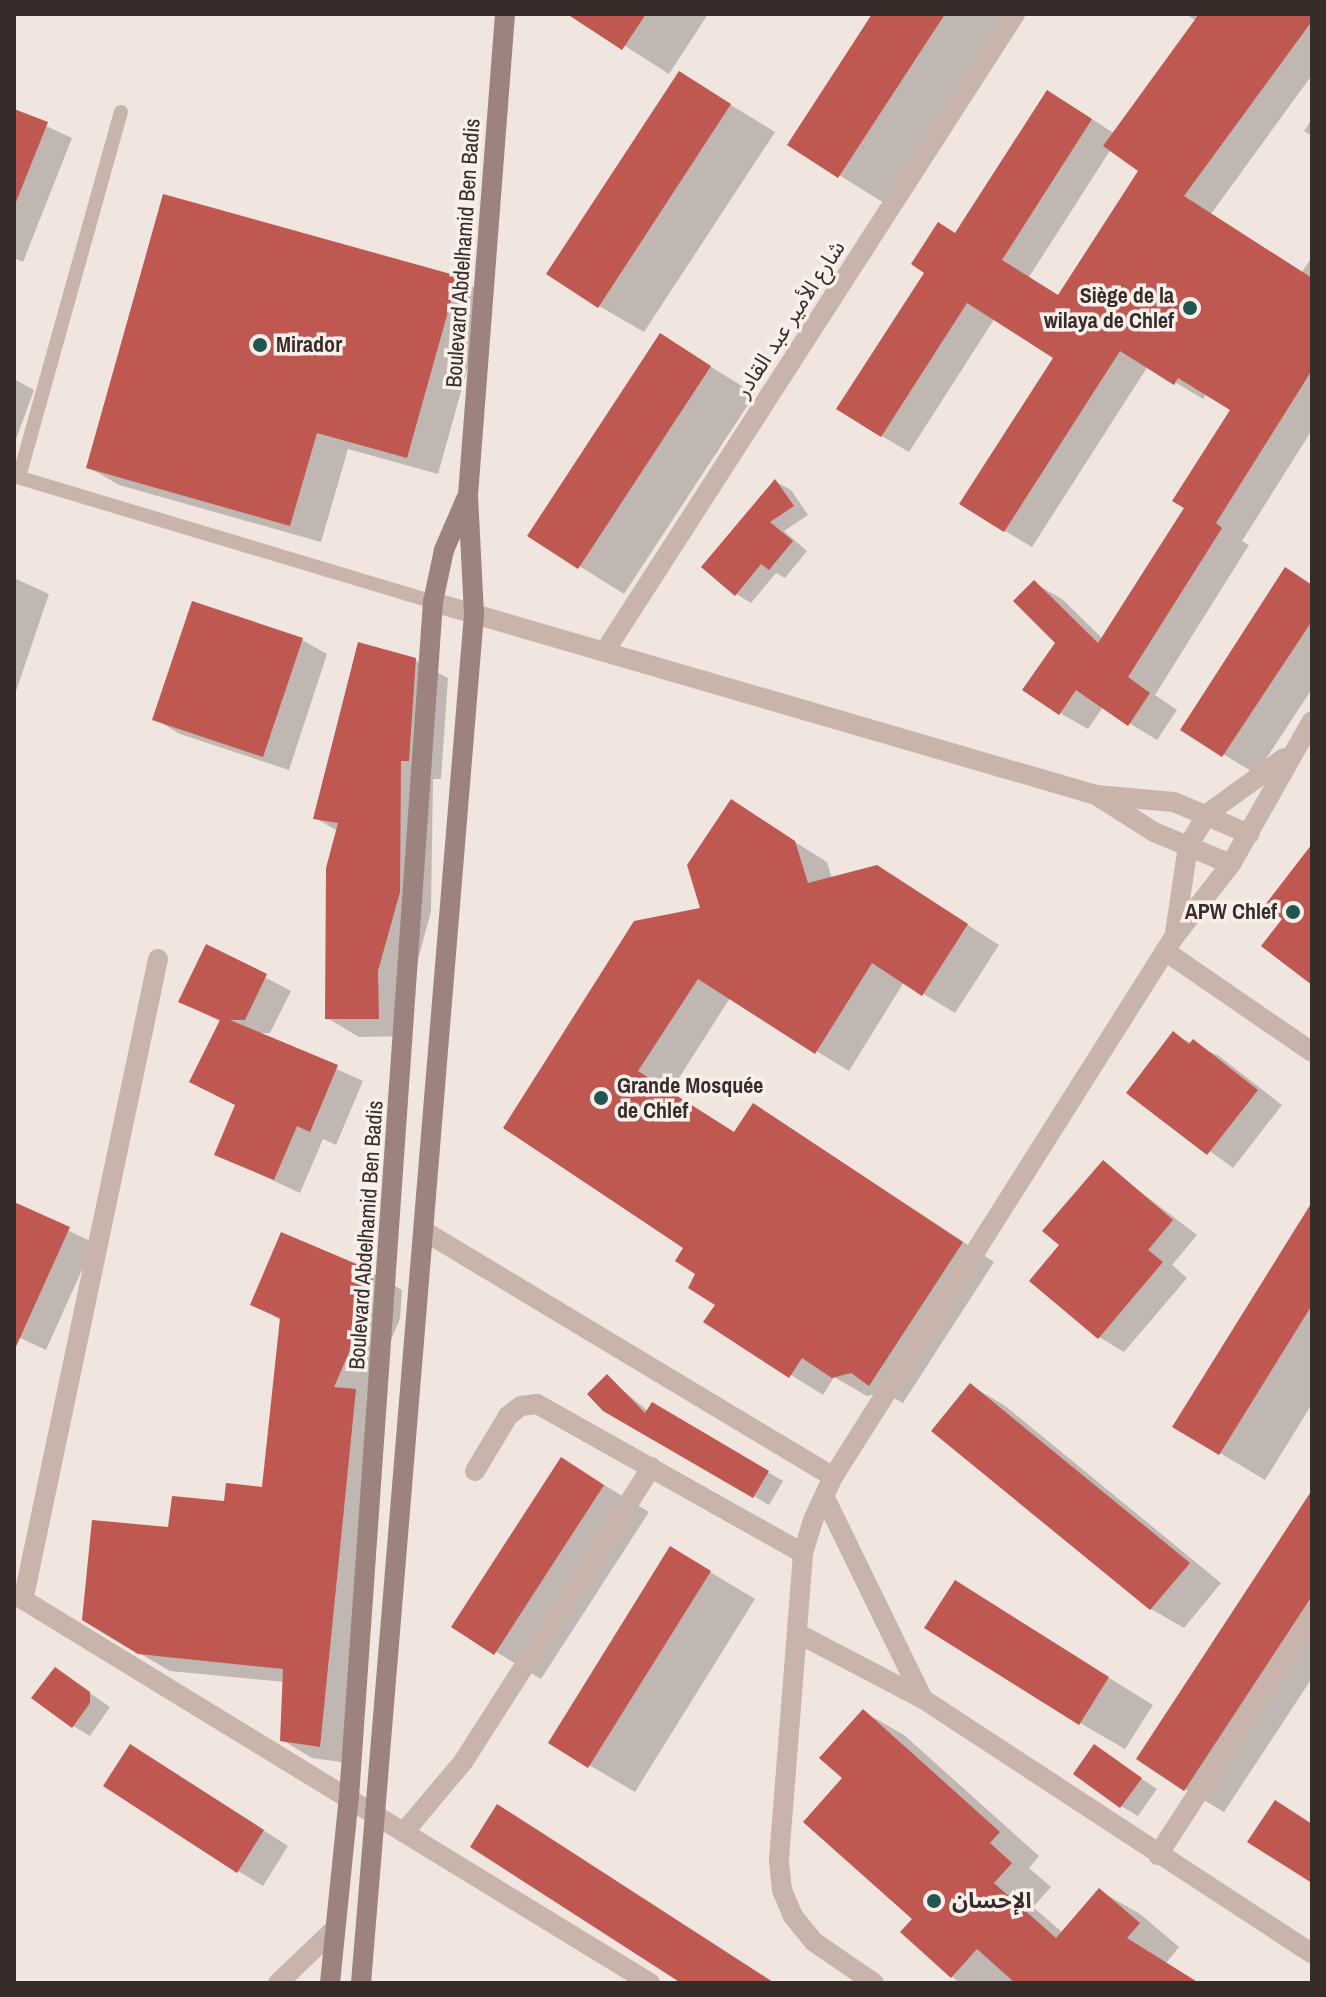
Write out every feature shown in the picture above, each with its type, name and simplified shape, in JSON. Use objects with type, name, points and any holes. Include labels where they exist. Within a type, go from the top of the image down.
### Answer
[{"type":"main road","name":"Boulevard Abdelhamid Ben Badis","points":[[361,1983],[378,1815],[474,614],[468,495],[505,14]]},
{"type":"main road","name":"Boulevard Abdelhamid Ben Badis","points":[[330,1983],[349,1797],[433,602],[444,550],[468,495]]},
{"type":"street","name":"شارع الأمير عبد القادر","points":[[605,651],[1015,14]]},
{"type":"street","points":[[433,602],[1096,795],[1174,802],[1249,834]]},
{"type":"street","points":[[874,1983],[814,1942],[793,1916],[782,1890],[779,1859],[803,1553],[828,1487],[1170,944],[1231,864],[1291,752],[1312,721]]},
{"type":"street","points":[[1170,944],[1188,846],[1207,814],[1291,752]]},
{"type":"street","points":[[1096,795],[1188,846],[1231,864]]},
{"type":"street","points":[[1170,944],[1312,1052]]},
{"type":"street","points":[[158,959],[19,1595],[650,1983]]},
{"type":"street","points":[[424,1231],[828,1487],[923,1699]]},
{"type":"street","points":[[475,1471],[508,1416],[521,1406],[537,1404],[803,1553]]},
{"type":"street","points":[[405,1831],[463,1762],[652,1467]]},
{"type":"street","points":[[1158,1855],[1312,1616]]},
{"type":"street","points":[[797,1633],[923,1699],[1312,1954]]},
{"type":"street","points":[[278,1983],[335,1929]]},
{"type":"lane","points":[[121,112],[16,476],[433,602]]},
{"type":"building","points":[[567,14],[646,14],[622,50]]},
{"type":"building","points":[[872,14],[945,14],[838,178],[787,145]]},
{"type":"building","points":[[1199,14],[1312,14],[1312,21],[1184,196],[1312,278],[1312,370],[1216,523],[1222,528],[1128,677],[1150,693],[1128,726],[1076,690],[1059,715],[1022,690],[1055,643],[1013,601],[1034,580],[1098,643],[1184,508],[1172,501],[1230,410],[1178,378],[1174,385],[1120,351],[1004,532],[959,504],[1053,358],[967,303],[881,437],[836,409],[924,273],[911,264],[938,222],[955,233],[1047,90],[1092,119],[1002,260],[1058,295],[1138,171],[1103,146]]},
{"type":"building","points":[[679,71],[731,104],[598,308],[546,274]]},
{"type":"building","points":[[14,109],[48,122],[16,202],[14,202]]},
{"type":"building","points":[[163,194],[458,276],[407,458],[317,433],[290,526],[86,468]]},
{"type":"building","points":[[660,333],[711,366],[578,569],[527,536]]},
{"type":"building","points":[[775,479],[794,506],[770,522],[793,541],[769,570],[761,564],[735,596],[701,567]]},
{"type":"building","points":[[1285,567],[1312,585],[1312,621],[1222,757],[1180,730]]},
{"type":"building","points":[[192,601],[303,638],[263,757],[152,720]]},
{"type":"building","points":[[358,642],[416,658],[409,761],[401,761],[400,892],[378,971],[379,1019],[325,1019],[326,868],[338,823],[313,819]]},
{"type":"building","name":"Grande Mosquée de Chlef","points":[[731,799],[795,841],[808,883],[877,865],[968,924],[922,996],[872,963],[815,1054],[698,979],[638,1071],[734,1132],[753,1103],[963,1242],[869,1386],[851,1373],[832,1378],[802,1358],[789,1378],[703,1322],[715,1305],[688,1288],[695,1274],[675,1261],[683,1248],[503,1128],[634,921],[700,908],[687,865]]},
{"type":"building","name":"APW Chlef","points":[[1312,844],[1312,985],[1261,946],[1282,919],[1265,905]]},
{"type":"building","points":[[206,944],[267,974],[245,1020],[230,1020],[338,1065],[310,1132],[297,1126],[274,1180],[214,1155],[235,1105],[189,1082],[220,1020],[178,1002]]},
{"type":"building","points":[[1173,1031],[1189,1044],[1193,1039],[1258,1090],[1207,1155],[1126,1093]]},
{"type":"building","points":[[1103,1160],[1173,1220],[1148,1250],[1163,1262],[1098,1339],[1029,1281],[1059,1245],[1042,1231]]},
{"type":"building","points":[[14,1202],[70,1227],[14,1351]]},
{"type":"building","points":[[1312,1202],[1312,1305],[1219,1455],[1172,1427]]},
{"type":"building","points":[[281,1232],[373,1271],[371,1302],[334,1387],[356,1389],[320,1747],[280,1741],[283,1669],[138,1654],[82,1620],[92,1520],[168,1527],[172,1496],[224,1501],[226,1483],[262,1487],[280,1318],[250,1305]]},
{"type":"building","points":[[607,1374],[645,1413],[652,1402],[769,1471],[753,1498],[603,1411],[587,1394]]},
{"type":"building","points":[[970,1383],[1190,1563],[1150,1610],[931,1431]]},
{"type":"building","points":[[561,1457],[604,1485],[494,1655],[451,1627]]},
{"type":"building","points":[[1312,1490],[1312,1596],[1184,1791],[1136,1759]]},
{"type":"building","points":[[670,1546],[711,1571],[588,1768],[548,1743]]},
{"type":"building","points":[[955,1580],[1109,1677],[1079,1725],[924,1628]]},
{"type":"building","points":[[55,1667],[90,1692],[90,1703],[72,1728],[31,1698]]},
{"type":"building","points":[[863,1709],[1000,1832],[990,1843],[1012,1863],[994,1883],[1056,1938],[1099,1888],[1140,1923],[1127,1938],[1199,1983],[1015,1983],[977,1949],[951,1978],[900,1932],[912,1919],[803,1822],[842,1778],[819,1758]]},
{"type":"building","points":[[130,1744],[264,1830],[237,1873],[103,1786]]},
{"type":"building","points":[[1094,1744],[1142,1778],[1120,1808],[1073,1774]]},
{"type":"building","points":[[1275,1800],[1312,1824],[1312,1883],[1247,1842]]},
{"type":"building","points":[[497,1804],[774,1983],[681,1983],[470,1847]]},
{"type":"place","name":"Siège de la wilaya de Chlef","points":[[1190,308]]},
{"type":"place","name":"Mirador","points":[[260,345]]},
{"type":"place","name":"APW Chlef","points":[[1293,912]]},
{"type":"place","name":"Grande Mosquée de Chlef","points":[[601,1098]]},
{"type":"place","name":"الإحسان","points":[[934,1901]]}]
